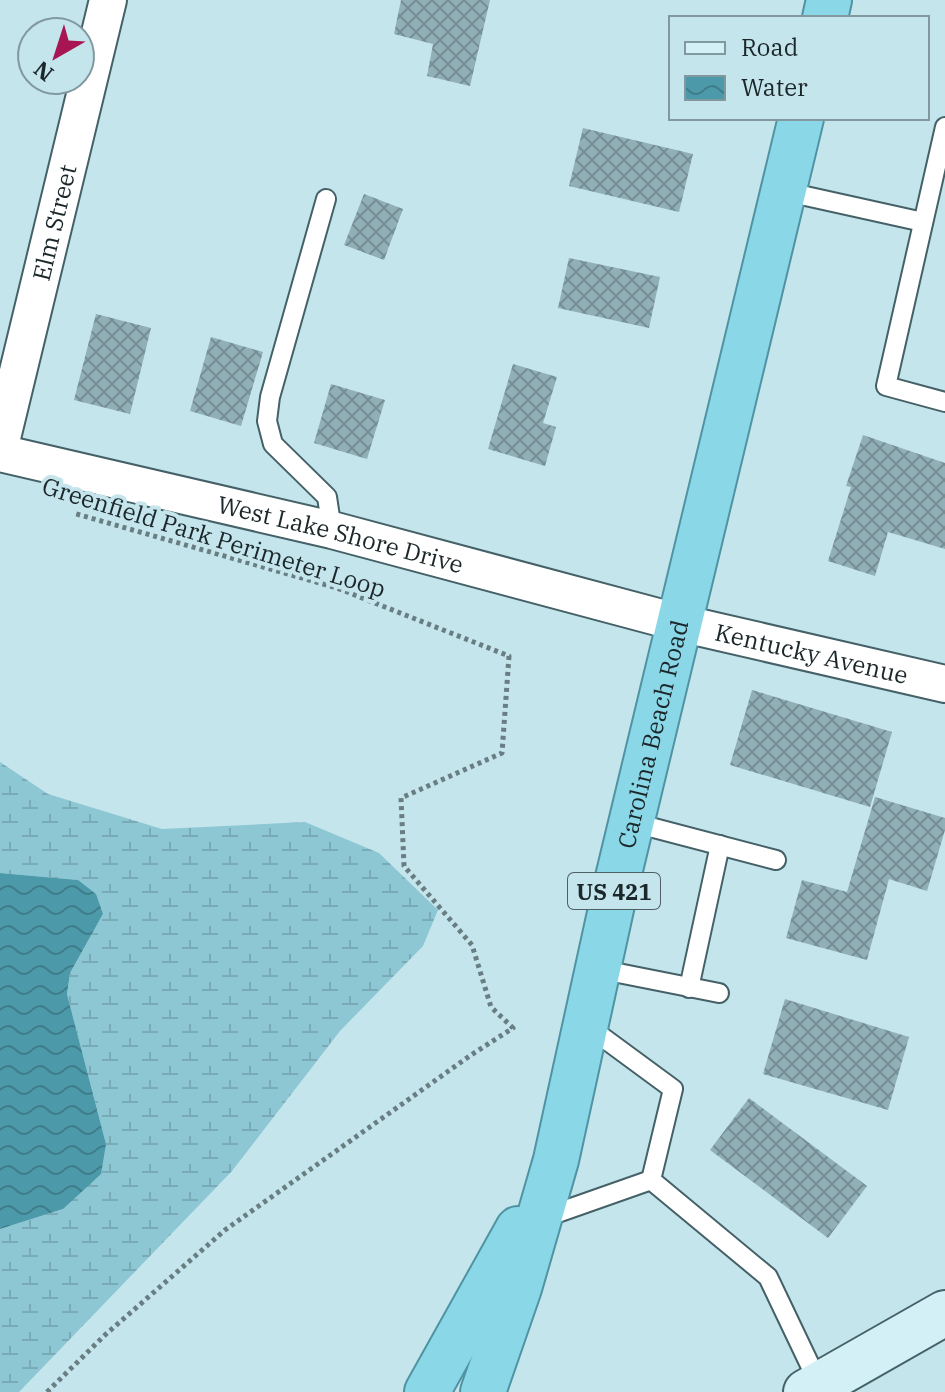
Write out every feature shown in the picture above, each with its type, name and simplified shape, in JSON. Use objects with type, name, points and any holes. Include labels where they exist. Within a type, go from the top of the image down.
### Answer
[{"type":"highway","name":"Carolina Beach Road","points":[[483,1392],[519,1288],[556,1160],[631,822],[801,120]]},
{"type":"highway","points":[[427,1392],[556,1160]]},
{"type":"main road","points":[[812,1388],[945,1313]]},
{"type":"street","name":"Elm Street","points":[[0,446],[108,0]]},
{"type":"street","name":"West Lake Shore Drive","points":[[0,453],[332,530],[680,623]]},
{"type":"street","name":"Kentucky Avenue","points":[[680,623],[945,684]]},
{"type":"lane","points":[[945,127],[886,386],[945,402]]},
{"type":"lane","points":[[783,191],[923,222]]},
{"type":"lane","points":[[326,199],[270,397],[267,421],[273,444],[327,497],[332,530]]},
{"type":"lane","points":[[631,822],[776,860]]},
{"type":"lane","points":[[689,988],[720,845]]},
{"type":"lane","points":[[598,969],[719,993]]},
{"type":"lane","points":[[586,1025],[673,1089],[651,1180]]},
{"type":"lane","points":[[539,1219],[651,1180]]},
{"type":"lane","points":[[651,1180],[768,1277],[812,1388]]},
{"type":"path","name":"Greenfield Park Perimeter Loop","points":[[47,1392],[136,1307],[225,1230],[513,1028],[491,1007],[472,945],[404,866],[401,798],[502,753],[509,656],[337,588],[60,509]]},
{"type":"green space","points":[[0,762],[48,794],[162,829],[305,822],[379,853],[438,910],[423,946],[340,1031],[232,1171],[19,1392],[0,1392],[0,1229],[63,1209],[106,1144],[67,994],[70,973],[103,914],[78,880],[0,873]]},
{"type":"water","points":[[0,873],[78,880],[96,894],[103,914],[70,973],[67,994],[106,1144],[101,1174],[63,1209],[0,1229]]},
{"type":"building","points":[[401,0],[490,0],[470,86],[427,76],[433,44],[394,34]]},
{"type":"building","points":[[583,128],[693,154],[679,212],[569,186]]},
{"type":"building","points":[[364,194],[403,209],[384,260],[344,245]]},
{"type":"building","points":[[569,258],[660,277],[649,328],[558,308]]},
{"type":"building","points":[[96,314],[151,328],[130,414],[74,400]]},
{"type":"building","points":[[211,337],[263,352],[241,426],[190,411]]},
{"type":"building","points":[[513,364],[557,377],[543,423],[556,427],[545,466],[488,449]]},
{"type":"building","points":[[331,384],[385,400],[367,459],[314,443]]},
{"type":"building","points":[[863,435],[945,463],[945,549],[888,532],[875,576],[828,561],[851,487],[846,486]]},
{"type":"building","points":[[752,690],[892,732],[870,807],[730,765]]},
{"type":"building","points":[[875,797],[945,818],[945,830],[927,891],[889,879],[867,960],[786,938],[802,880],[847,892]]},
{"type":"building","points":[[785,999],[909,1037],[888,1110],[763,1074]]},
{"type":"building","points":[[749,1098],[867,1186],[828,1238],[710,1150]]}]
